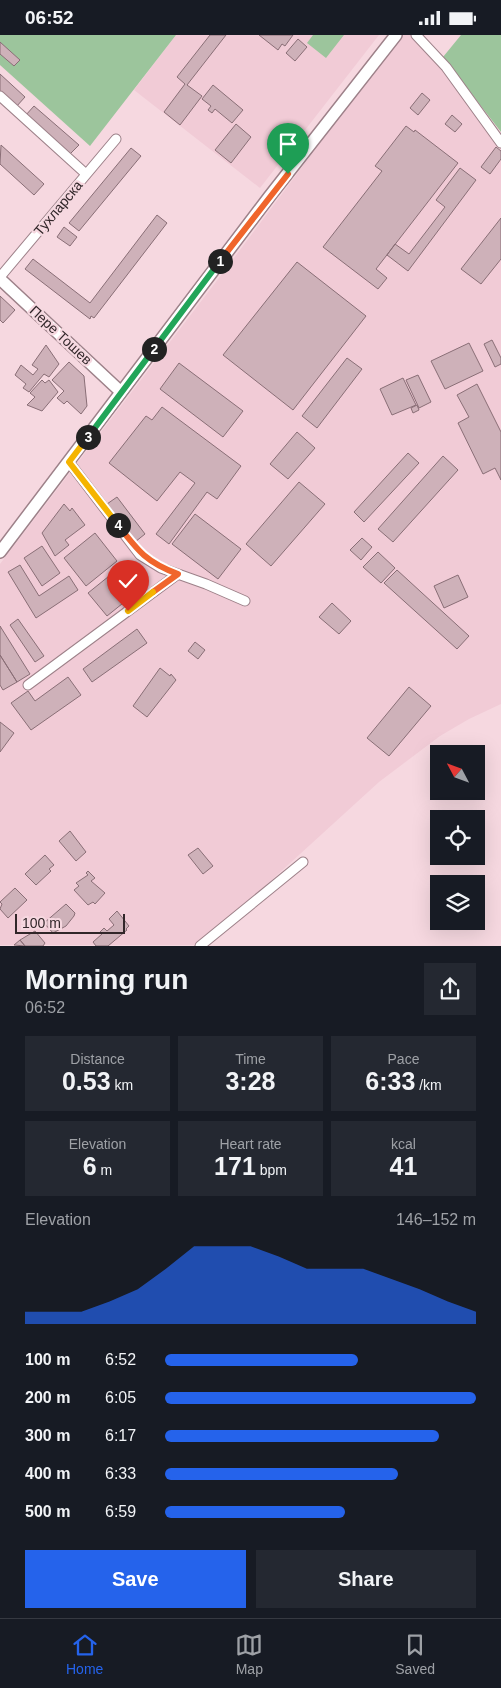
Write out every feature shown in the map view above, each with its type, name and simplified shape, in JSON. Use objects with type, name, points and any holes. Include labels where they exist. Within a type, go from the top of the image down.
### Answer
[{"type":"street","points":[[0,552],[263,205],[396,35]]},
{"type":"street","points":[[416,35],[446,67],[501,143]]},
{"type":"street","points":[[0,96],[86,174]]},
{"type":"street","name":"Тухларска","points":[[0,278],[116,139]]},
{"type":"street","name":"Пере Тошев","points":[[0,278],[121,392]]},
{"type":"street","points":[[69,462],[140,555],[161,568],[246,601]]},
{"type":"street","points":[[28,685],[178,574]]},
{"type":"street","points":[[200,945],[303,862]]},
{"type":"shaded area","points":[[176,35],[379,35],[260,188],[134,90]]},
{"type":"shaded area","points":[[401,35],[424,35],[501,133],[501,704],[469,719],[440,736],[379,782],[242,907],[194,945],[0,945],[0,564],[222,274]]},
{"type":"green space","points":[[0,35],[176,35],[90,146],[0,65]]},
{"type":"green space","points":[[313,35],[344,35],[326,58],[307,43]]},
{"type":"green space","points":[[461,35],[501,35],[501,132],[443,57]]},
{"type":"building","points":[[210,35],[226,35],[187,85],[202,96],[180,125],[164,112],[185,84],[177,77]]},
{"type":"building","points":[[259,35],[293,35],[285,46],[282,44],[278,50]]},
{"type":"building","points":[[298,39],[307,47],[295,61],[286,53]]},
{"type":"building","points":[[0,42],[20,60],[14,66],[0,54]]},
{"type":"building","points":[[0,74],[25,97],[16,107],[0,92]]},
{"type":"building","points":[[213,85],[243,110],[232,123],[215,109],[212,113],[208,110],[211,106],[202,99]]},
{"type":"building","points":[[422,93],[430,100],[418,115],[410,108]]},
{"type":"building","points":[[34,106],[79,145],[69,155],[25,116]]},
{"type":"building","points":[[452,115],[462,124],[455,132],[445,124]]},
{"type":"building","points":[[236,124],[251,137],[231,163],[215,150]]},
{"type":"building","points":[[406,126],[414,132],[415,130],[458,163],[376,269],[387,278],[378,289],[323,247],[382,171],[375,166]]},
{"type":"building","points":[[1,145],[44,184],[34,195],[0,164]]},
{"type":"building","points":[[496,147],[501,151],[501,159],[490,174],[481,167]]},
{"type":"building","points":[[131,148],[141,156],[79,231],[69,223]]},
{"type":"building","points":[[460,168],[476,180],[408,271],[387,255],[395,244],[409,254],[445,207],[436,200]]},
{"type":"building","points":[[157,215],[167,223],[94,318],[91,316],[90,319],[25,269],[33,259],[90,303]]},
{"type":"building","points":[[501,218],[501,259],[481,284],[461,269]]},
{"type":"building","points":[[64,227],[77,237],[70,246],[57,237]]},
{"type":"building","points":[[297,262],[366,316],[293,410],[223,355]]},
{"type":"building","points":[[0,296],[15,310],[3,323],[0,320]]},
{"type":"building","points":[[492,340],[501,358],[501,364],[495,367],[484,344]]},
{"type":"building","points":[[469,343],[483,371],[445,389],[431,361]]},
{"type":"building","points":[[46,345],[59,364],[49,377],[44,374],[29,392],[23,388],[26,384],[15,375],[21,365],[33,375],[38,369],[32,365]]},
{"type":"building","points":[[347,358],[362,369],[317,428],[302,416]]},
{"type":"building","points":[[69,362],[84,376],[87,406],[81,414],[67,401],[64,404],[57,398],[64,391],[52,380]]},
{"type":"building","points":[[179,363],[243,411],[223,437],[160,389]]},
{"type":"building","points":[[418,375],[431,402],[419,408],[406,380]]},
{"type":"building","points":[[403,378],[416,405],[392,415],[380,389]]},
{"type":"building","points":[[42,380],[45,383],[49,380],[58,392],[42,411],[27,405],[35,397],[30,393]]},
{"type":"building","points":[[477,384],[501,432],[501,480],[495,468],[483,474],[458,423],[469,417],[457,395]]},
{"type":"building","points":[[417,405],[419,410],[413,413],[411,408]]},
{"type":"building","points":[[162,407],[241,466],[217,499],[207,492],[169,544],[156,534],[195,483],[180,472],[157,501],[109,463],[146,416],[152,420]]},
{"type":"building","points":[[297,432],[315,448],[288,479],[270,464]]},
{"type":"building","points":[[408,453],[419,463],[364,522],[354,512]]},
{"type":"building","points":[[443,456],[458,470],[393,542],[378,529]]},
{"type":"building","points":[[299,482],[325,504],[271,566],[246,544]]},
{"type":"building","points":[[117,497],[145,534],[135,542],[107,504]]},
{"type":"building","points":[[64,504],[70,511],[72,508],[85,525],[65,540],[69,545],[55,556],[42,533]]},
{"type":"building","points":[[195,514],[241,549],[218,579],[172,544]]},
{"type":"building","points":[[95,533],[117,561],[86,586],[64,558]]},
{"type":"building","points":[[362,538],[372,547],[361,560],[350,550]]},
{"type":"building","points":[[42,546],[60,573],[42,586],[24,558]]},
{"type":"building","points":[[378,552],[395,568],[381,583],[363,567]]},
{"type":"building","points":[[124,564],[143,587],[107,616],[88,593]]},
{"type":"building","points":[[20,565],[39,596],[69,576],[78,590],[36,618],[8,572]]},
{"type":"building","points":[[397,570],[469,636],[457,649],[384,583]]},
{"type":"building","points":[[458,575],[468,597],[444,608],[434,586]]},
{"type":"building","points":[[332,603],[351,621],[339,634],[319,617]]},
{"type":"building","points":[[18,619],[44,656],[35,662],[10,625]]},
{"type":"building","points":[[0,626],[30,674],[17,682],[0,655]]},
{"type":"building","points":[[137,629],[147,643],[92,682],[83,669]]},
{"type":"building","points":[[195,642],[205,650],[198,659],[188,651]]},
{"type":"building","points":[[0,655],[17,682],[3,690],[0,685]]},
{"type":"building","points":[[160,668],[170,676],[171,674],[176,680],[147,717],[133,706]]},
{"type":"building","points":[[68,677],[81,695],[31,730],[11,703],[28,691],[35,701]]},
{"type":"building","points":[[409,687],[431,706],[389,756],[367,738]]},
{"type":"building","points":[[0,722],[14,733],[0,752]]},
{"type":"building","points":[[70,831],[86,852],[76,861],[59,841]]},
{"type":"building","points":[[198,848],[213,866],[203,874],[188,855]]},
{"type":"building","points":[[45,855],[54,865],[49,869],[51,871],[36,885],[25,874]]},
{"type":"building","points":[[88,871],[95,878],[91,881],[105,893],[95,904],[93,902],[88,905],[74,890],[79,886],[76,883],[88,875],[86,873]]},
{"type":"building","points":[[15,888],[27,900],[8,918],[0,909],[2,904],[0,902]]},
{"type":"building","points":[[66,904],[75,913],[74,916],[66,926],[53,933],[44,923]]},
{"type":"building","points":[[117,911],[129,926],[127,930],[108,946],[96,946],[93,942],[102,934],[100,932],[104,928],[107,931],[114,925],[109,919]]},
{"type":"building","points":[[35,931],[45,943],[43,946],[25,946],[20,940]]},
{"type":"building","points":[[20,940],[25,946],[14,945]]},
{"type":"route","points":[[128,611],[178,574],[161,568],[140,555],[69,462],[288,174]]}]
